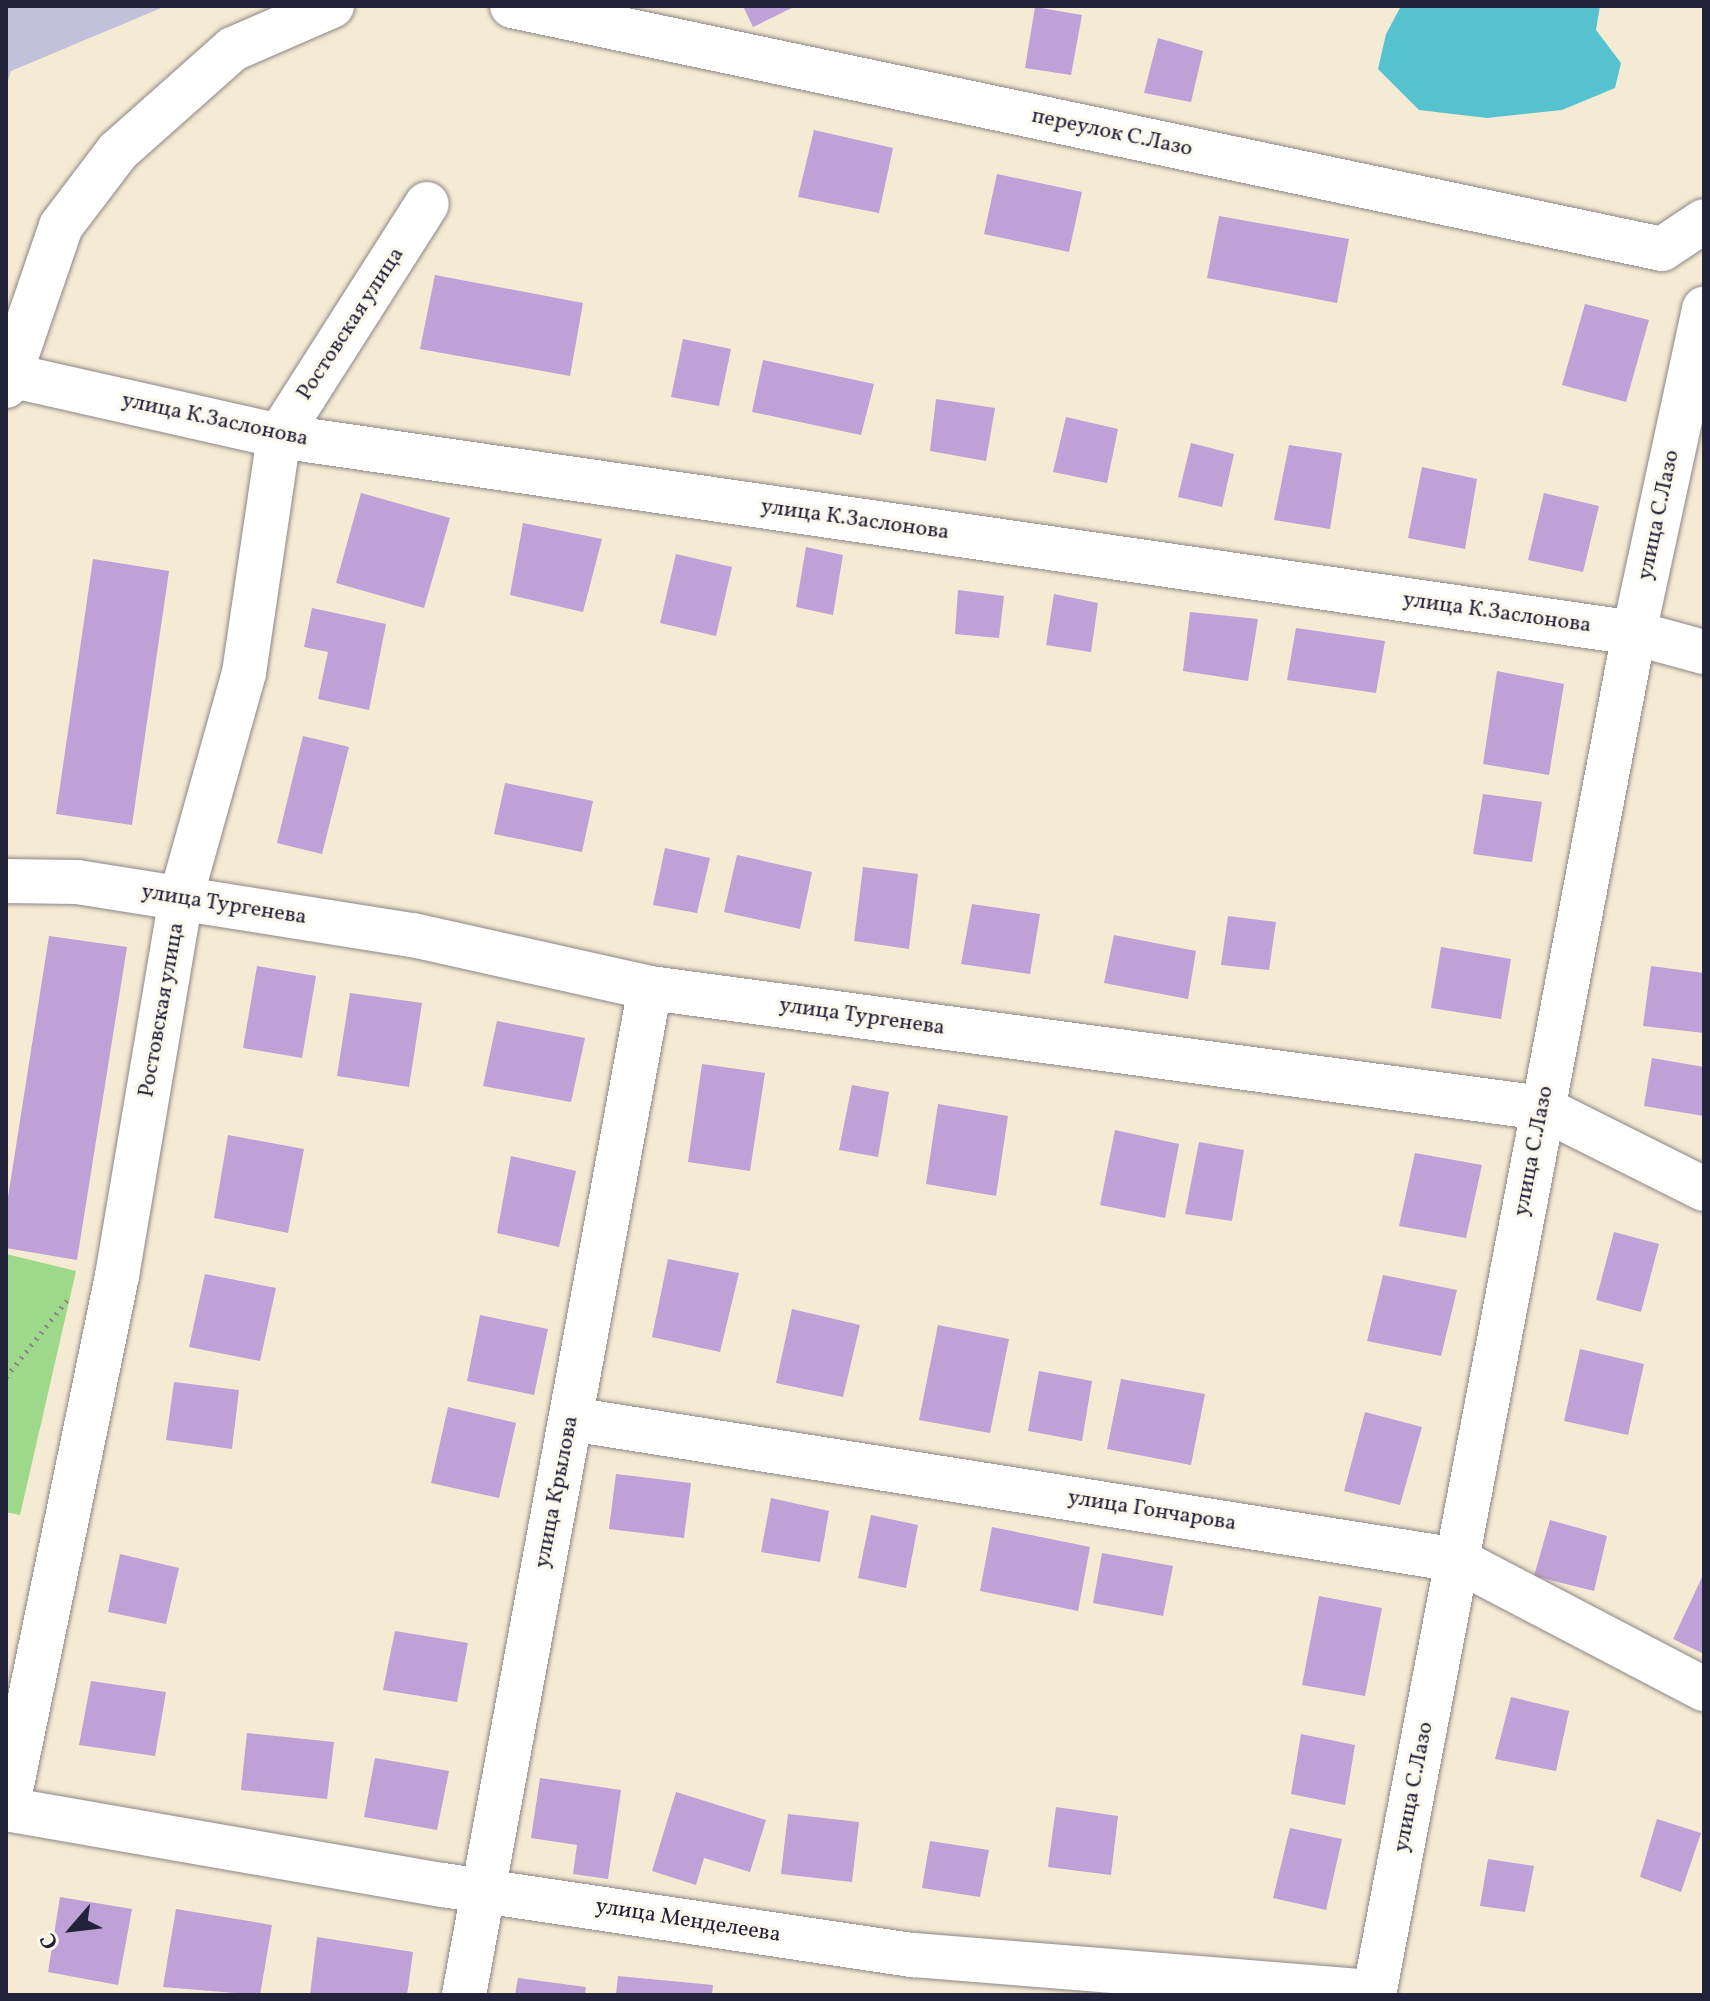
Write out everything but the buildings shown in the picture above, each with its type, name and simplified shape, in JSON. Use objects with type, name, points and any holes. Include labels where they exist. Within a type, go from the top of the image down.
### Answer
[{"type":"street","points":[[8,380],[61,226],[118,151],[233,49],[332,6]]},
{"type":"street","name":"переулок С.Лазо","points":[[512,6],[1662,249],[1704,221]]},
{"type":"street","name":"Ростовская улица","points":[[7,1809],[117,1276],[181,897],[244,673],[279,436],[427,204]]},
{"type":"street","name":"улица С.Лазо","points":[[1374,1994],[1634,633],[1704,308]]},
{"type":"street","name":"улица К.Заслонова","points":[[8,380],[279,436],[1634,633],[1704,652]]},
{"type":"street","name":"улица Тургенева","points":[[6,881],[77,882],[413,935],[650,988],[1542,1108],[1704,1189]]},
{"type":"street","name":"улица Крылова","points":[[464,1995],[479,1890],[571,1419],[650,988]]},
{"type":"street","name":"улица Гончарова","points":[[571,1419],[1457,1560],[1704,1689]]},
{"type":"street","name":"улица Менделеева","points":[[7,1809],[479,1890],[914,1955],[1374,1994]]},
{"type":"path","points":[[6,1377],[90,1275],[117,1276]]},
{"type":"shaded area","points":[[6,6],[166,6],[11,71],[6,87]]},
{"type":"green space","points":[[6,1254],[76,1271],[20,1515],[6,1512]]},
{"type":"water","points":[[1401,6],[1600,6],[1596,30],[1621,63],[1615,88],[1562,110],[1487,118],[1419,110],[1378,69],[1386,34]]}]
